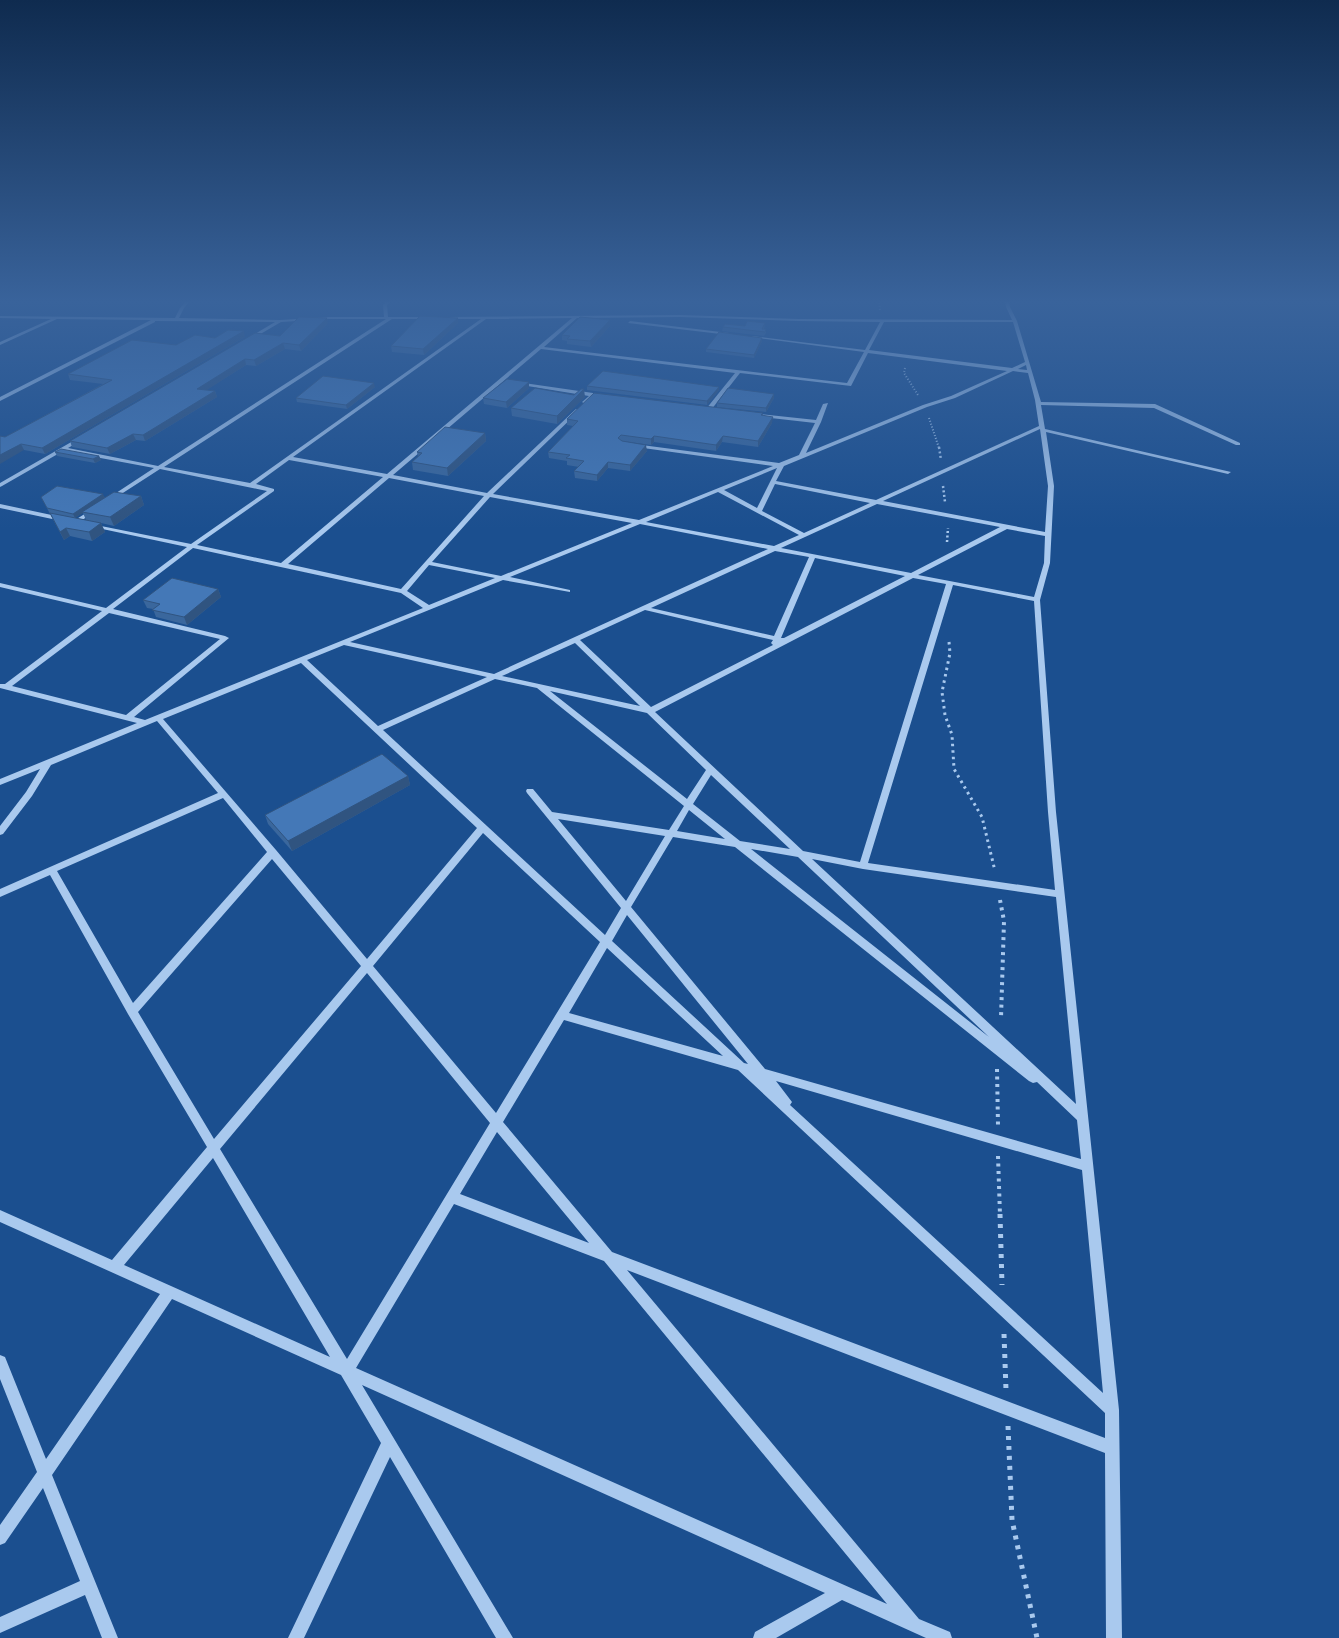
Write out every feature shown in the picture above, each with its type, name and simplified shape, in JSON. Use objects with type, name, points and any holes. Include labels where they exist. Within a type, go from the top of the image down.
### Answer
[{"type":"street","points":[[0,399],[45,376]]},
{"type":"street","points":[[107,502],[300,376]]},
{"type":"street","points":[[251,485],[403,376]]},
{"type":"street","points":[[282,566],[507,376]]},
{"type":"street","points":[[709,409],[735,376]]},
{"type":"street","points":[[782,376],[849,385],[854,376]]},
{"type":"street","points":[[0,782],[953,396],[996,376]]},
{"type":"street","points":[[1031,376],[1043,428],[1051,486],[1047,563],[1038,600],[1051,803],[1112,1410],[1114,1638]]},
{"type":"street","points":[[502,381],[602,396]]},
{"type":"street","points":[[403,591],[488,495],[592,395]]},
{"type":"street","points":[[1038,403],[1154,406],[1238,444]]},
{"type":"street","points":[[801,456],[826,404]]},
{"type":"street","points":[[700,408],[719,410]]},
{"type":"street","points":[[749,414],[818,422]]},
{"type":"street","points":[[378,730],[774,548],[1043,428],[1228,472]]},
{"type":"street","points":[[0,485],[87,434]]},
{"type":"street","points":[[633,445],[781,465]]},
{"type":"street","points":[[3,686],[192,546],[272,490],[62,449]]},
{"type":"street","points":[[288,458],[639,522],[1038,600]]},
{"type":"street","points":[[759,511],[781,465]]},
{"type":"street","points":[[0,476],[12,478]]},
{"type":"street","points":[[773,482],[1049,535]]},
{"type":"street","points":[[719,490],[803,535]]},
{"type":"street","points":[[0,506],[403,591],[428,608]]},
{"type":"street","points":[[76,522],[99,507]]},
{"type":"street","points":[[344,642],[650,711],[1008,526]]},
{"type":"street","points":[[772,648],[813,556]]},
{"type":"street","points":[[428,562],[568,591]]},
{"type":"street","points":[[863,866],[950,583]]},
{"type":"street","points":[[0,585],[225,638],[127,719]]},
{"type":"street","points":[[644,608],[786,641]]},
{"type":"street","points":[[574,640],[710,770],[1082,1117]]},
{"type":"street","points":[[302,660],[1112,1410]]},
{"type":"street","points":[[3,686],[146,723]]},
{"type":"street","points":[[540,687],[1082,1117]]},
{"type":"street","points":[[158,718],[273,852],[912,1624]]},
{"type":"street","points":[[0,832],[29,794],[48,762]]},
{"type":"street","points":[[347,1371],[710,770]]},
{"type":"street","points":[[530,791],[807,1128]]},
{"type":"street","points":[[0,893],[224,794]]},
{"type":"street","points":[[550,815],[802,854],[863,866],[1060,894]]},
{"type":"street","points":[[114,1267],[483,827]]},
{"type":"street","points":[[132,1011],[273,852]]},
{"type":"street","points":[[52,870],[132,1011],[505,1638]]},
{"type":"street","points":[[562,1014],[1087,1166]]},
{"type":"street","points":[[452,1197],[1112,1448]]},
{"type":"street","points":[[0,1216],[944,1638]]},
{"type":"street","points":[[0,1538],[169,1292]]},
{"type":"street","points":[[0,1362],[110,1638]]},
{"type":"street","points":[[296,1638],[389,1443]]},
{"type":"street","points":[[0,1625],[89,1585]]},
{"type":"street","points":[[761,1638],[842,1592]]},
{"type":"path","points":[[906,376],[925,406],[938,443],[946,515],[946,545],[942,560]]},
{"type":"path","points":[[949,636],[950,653],[942,692],[945,716],[952,735],[954,769],[982,817],[998,885],[1004,921],[999,1039]]},
{"type":"path","points":[[998,1050],[996,1073],[1003,1309],[1012,1520],[1037,1638]]},
{"type":"building","points":[[86,376],[166,376],[42,448],[21,444],[0,455],[0,436],[5,437],[112,380]]},
{"type":"building","points":[[181,376],[217,376],[197,389],[215,391],[143,435],[133,434],[107,448],[70,441]]},
{"type":"building","points":[[322,376],[374,383],[346,405],[296,398]]},
{"type":"building","points":[[597,376],[642,376],[719,387],[707,401],[587,386]]},
{"type":"building","points":[[507,379],[529,382],[506,402],[483,398]]},
{"type":"building","points":[[535,388],[574,395],[581,389],[584,389],[557,416],[511,408]]},
{"type":"building","points":[[728,388],[774,394],[766,408],[717,403]]},
{"type":"building","points":[[594,393],[763,413],[761,415],[773,417],[758,441],[723,436],[716,445],[654,436],[651,439],[621,435],[618,438],[622,441],[646,445],[630,465],[608,462],[597,475],[574,471],[584,461],[566,458],[570,455],[548,452],[578,421],[567,419]]},
{"type":"building","points":[[445,427],[485,433],[447,468],[412,462],[422,453],[417,452]]},
{"type":"building","points":[[61,449],[99,456],[93,459],[55,452]]},
{"type":"building","points":[[57,486],[103,494],[73,514],[47,508],[41,497]]},
{"type":"building","points":[[114,492],[141,496],[110,517],[82,512]]},
{"type":"building","points":[[50,513],[101,523],[89,532],[66,528],[60,532]]},
{"type":"building","points":[[172,578],[218,589],[184,617],[152,610],[160,604],[143,600]]},
{"type":"building","points":[[382,754],[408,776],[288,841],[265,815]]}]
